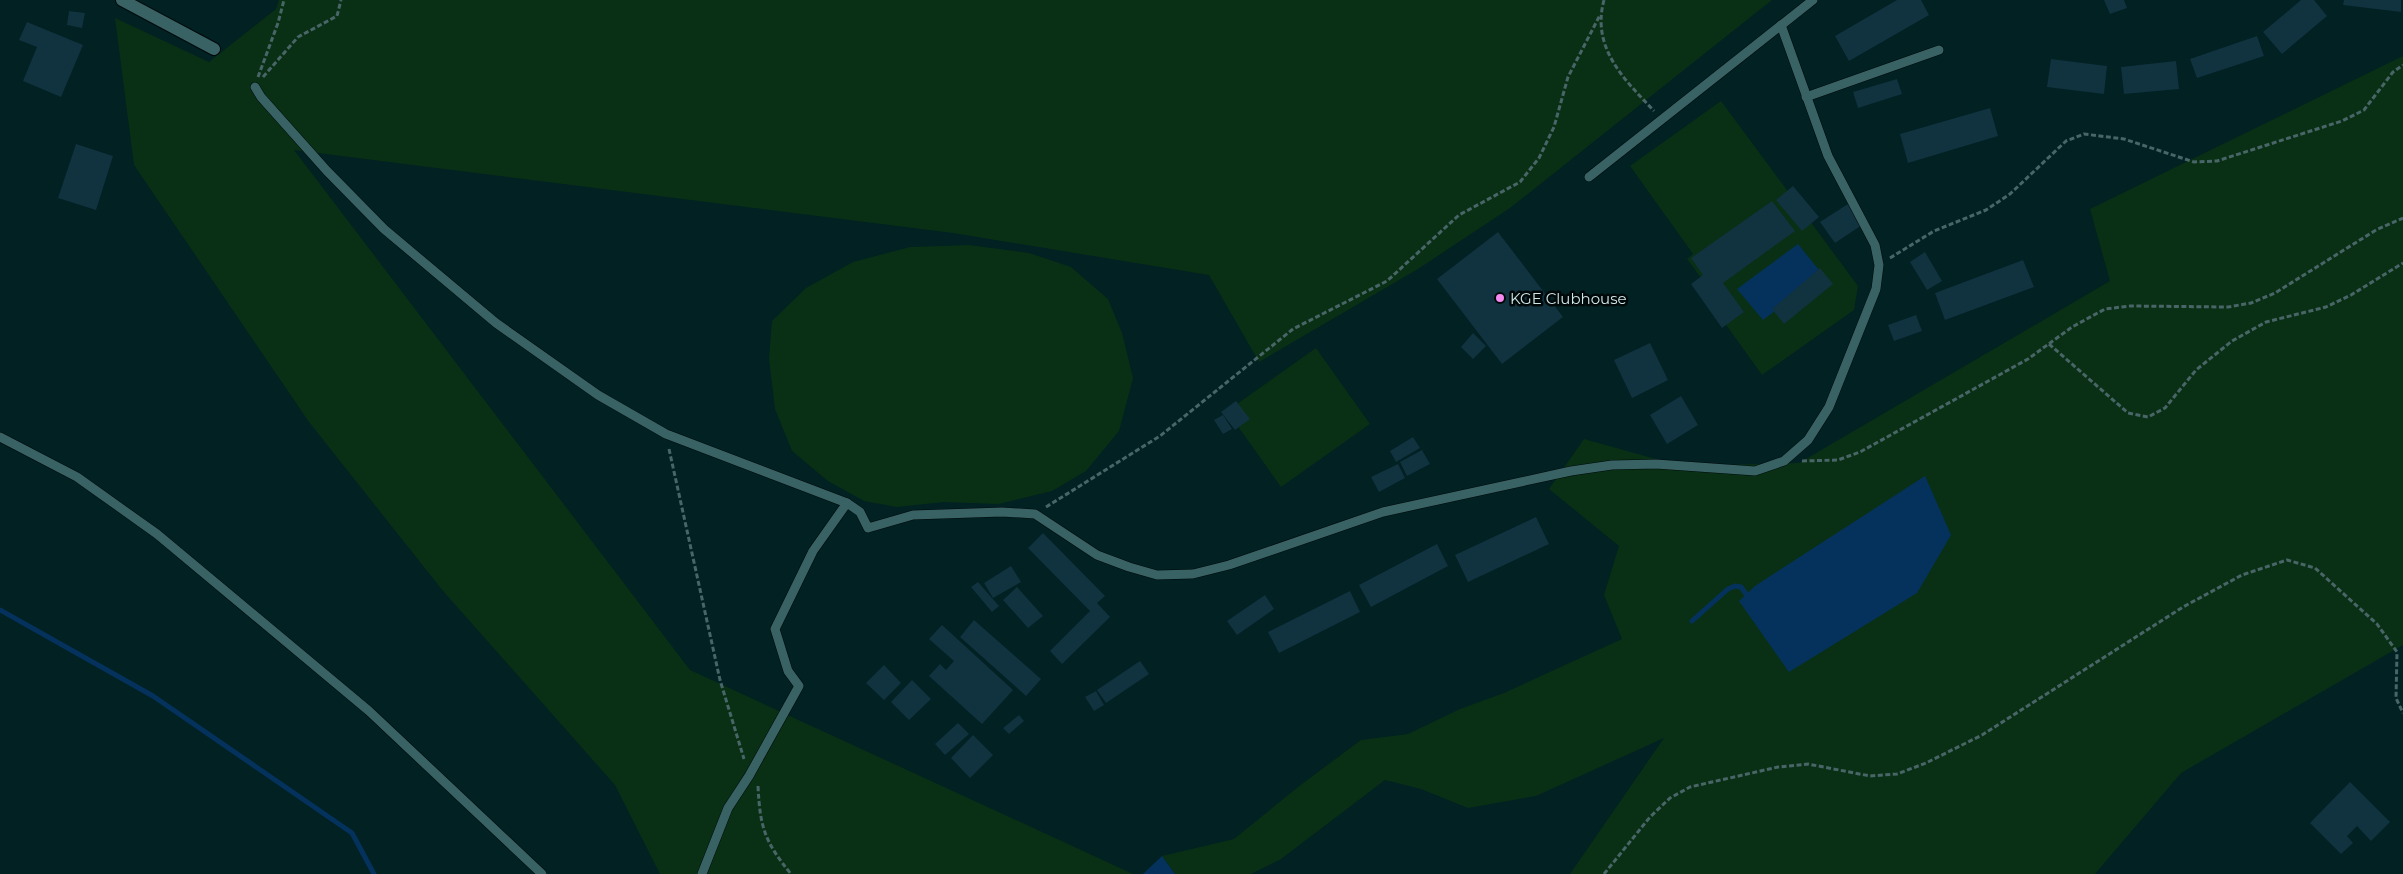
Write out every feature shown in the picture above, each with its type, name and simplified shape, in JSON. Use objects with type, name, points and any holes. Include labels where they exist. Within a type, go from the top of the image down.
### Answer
[{"type":"street","points":[[122,0],[214,49]]},
{"type":"lane","points":[[1589,177],[1813,0]]},
{"type":"lane","points":[[255,87],[261,97],[327,171],[384,229],[496,323],[598,396],[666,434],[847,503],[860,512],[868,528],[913,516],[1002,512],[1035,514],[1097,555],[1129,568],[1156,576],[1194,574],[1229,565],[1383,512],[1571,471],[1612,464],[1656,464],[1755,471],[1784,461],[1808,440],[1828,407],[1876,289],[1879,264],[1875,245],[1828,156],[1781,25]]},
{"type":"lane","points":[[1806,97],[1939,50]]},
{"type":"lane","points":[[0,437],[77,477],[157,534],[369,711],[542,874]]},
{"type":"lane","points":[[702,874],[728,808],[749,776],[799,686],[788,671],[774,629],[813,551],[847,503]]},
{"type":"path","points":[[255,87],[278,23],[284,0]]},
{"type":"path","points":[[255,87],[298,37],[337,16],[341,0]]},
{"type":"path","points":[[1035,514],[1160,436],[1293,329],[1387,281],[1459,215],[1520,182],[1539,158],[1554,128],[1568,77],[1600,16],[1604,0]]},
{"type":"path","points":[[1600,16],[1606,48],[1621,76],[1662,119]]},
{"type":"path","points":[[1879,264],[1934,230],[1986,210],[2010,194],[2066,141],[2084,134],[2124,139],[2194,162],[2217,161],[2342,121],[2364,110],[2393,72],[2403,65]]},
{"type":"path","points":[[1784,461],[1838,460],[1860,452],[2028,359],[2072,327],[2105,309],[2130,306],[2228,308],[2251,303],[2275,293],[2376,230],[2403,218]]},
{"type":"path","points":[[2049,344],[2128,413],[2148,416],[2165,408],[2196,370],[2232,341],[2266,322],[2334,303],[2351,295],[2403,263]]},
{"type":"path","points":[[666,434],[720,680],[749,776]]},
{"type":"path","points":[[1604,874],[1650,817],[1670,798],[1690,787],[1778,767],[1808,764],[1870,776],[1898,774],[1926,763],[1982,735],[2184,607],[2242,575],[2287,560],[2315,568],[2377,624],[2398,652],[2396,698],[2403,713]]},
{"type":"path","points":[[757,760],[759,810],[763,830],[773,851],[791,874]]},
{"type":"green space","points":[[279,0],[1772,0],[1510,208],[1418,269],[1259,362],[1209,275],[953,233],[294,150],[690,670],[1133,874],[660,874],[615,785],[443,591],[309,422],[134,165],[115,18],[209,62],[276,9]]},
{"type":"green space","points":[[2403,56],[2403,645],[2181,773],[2095,874],[1570,874],[1664,738],[1536,796],[1468,808],[1421,789],[1385,780],[1281,859],[1251,874],[1175,874],[1162,856],[1234,839],[1298,787],[1361,740],[1408,734],[1460,709],[1504,693],[1622,639],[1604,595],[1619,546],[1549,489],[1584,439],[1681,466],[1799,463],[2110,281],[2090,209]]},
{"type":"green space","points":[[1721,101],[1858,286],[1854,310],[1762,375],[1704,294],[1710,290],[1687,259],[1693,254],[1630,166]]},
{"type":"green space","points":[[969,245],[1029,253],[1071,267],[1108,299],[1122,333],[1133,378],[1119,431],[1086,471],[1052,491],[999,504],[944,502],[897,507],[864,501],[828,481],[792,451],[775,409],[769,359],[772,321],[806,288],[853,262],[910,247]]},
{"type":"green space","points":[[1316,348],[1370,424],[1281,487],[1227,411]]},
{"type":"water","points":[[1798,244],[1823,275],[1763,320],[1737,289]]},
{"type":"water","points":[[1925,476],[1951,535],[1917,593],[1789,672],[1739,601],[1755,586]]},
{"type":"water","points":[[1162,856],[1175,874],[1143,874]]},
{"type":"building","points":[[1897,0],[1921,0],[1929,15],[1849,61],[1835,36]]},
{"type":"building","points":[[2104,0],[2124,0],[2127,8],[2110,14]]},
{"type":"building","points":[[2301,0],[2314,0],[2327,16],[2282,54],[2263,32]]},
{"type":"building","points":[[2344,0],[2401,0],[2401,12],[2343,5]]},
{"type":"building","points":[[69,11],[85,13],[82,28],[67,25]]},
{"type":"building","points":[[27,22],[83,45],[61,97],[23,81],[37,47],[19,40]]},
{"type":"building","points":[[2257,36],[2264,56],[2197,78],[2190,59]]},
{"type":"building","points":[[2051,59],[2107,66],[2104,94],[2047,87]]},
{"type":"building","points":[[2176,61],[2179,89],[2124,94],[2121,67]]},
{"type":"building","points":[[1897,79],[1902,94],[1858,108],[1853,92]]},
{"type":"building","points":[[1990,108],[1998,136],[1908,163],[1900,134]]},
{"type":"building","points":[[76,144],[113,156],[96,210],[58,198]]},
{"type":"building","points":[[1793,186],[1819,217],[1802,231],[1776,200]]},
{"type":"building","points":[[1772,201],[1795,231],[1723,283],[1744,312],[1722,328],[1691,284],[1703,275],[1691,258]]},
{"type":"building","points":[[1848,204],[1862,225],[1835,243],[1820,222]]},
{"type":"building","name":"KGE Clubhouse","points":[[1498,232],[1563,317],[1502,364],[1437,279]]},
{"type":"building","points":[[1925,252],[1942,281],[1927,290],[1910,262]]},
{"type":"building","points":[[2023,260],[2034,287],[1945,320],[1935,293]]},
{"type":"building","points":[[1820,268],[1833,284],[1784,324],[1772,309]]},
{"type":"building","points":[[1916,315],[1922,331],[1894,341],[1888,325]]},
{"type":"building","points":[[1473,333],[1486,346],[1473,359],[1461,347]]},
{"type":"building","points":[[1650,343],[1668,380],[1632,398],[1614,360]]},
{"type":"building","points":[[1681,396],[1698,425],[1667,444],[1650,415]]},
{"type":"building","points":[[1236,401],[1250,419],[1235,430],[1221,412]]},
{"type":"building","points":[[1223,415],[1232,429],[1223,434],[1214,420]]},
{"type":"building","points":[[1413,437],[1420,448],[1396,462],[1390,451]]},
{"type":"building","points":[[1422,450],[1430,464],[1407,476],[1400,462]]},
{"type":"building","points":[[1398,464],[1405,478],[1379,492],[1371,477]]},
{"type":"building","points":[[1536,517],[1549,544],[1468,582],[1455,555]]},
{"type":"building","points":[[1043,533],[1105,596],[1097,603],[1110,617],[1062,664],[1050,651],[1090,611],[1028,548]]},
{"type":"building","points":[[1437,544],[1448,566],[1371,607],[1359,585]]},
{"type":"building","points":[[1011,566],[1021,582],[993,598],[984,583]]},
{"type":"building","points":[[978,582],[999,606],[992,612],[971,587]]},
{"type":"building","points":[[1017,587],[1043,616],[1028,628],[1003,600]]},
{"type":"building","points":[[1350,591],[1360,612],[1279,653],[1268,632]]},
{"type":"building","points":[[1265,595],[1274,609],[1237,635],[1227,621]]},
{"type":"building","points":[[974,620],[1041,679],[1026,696],[960,637]]},
{"type":"building","points":[[942,625],[1013,690],[982,724],[929,676],[940,664],[946,670],[954,661],[929,639]]},
{"type":"building","points":[[1140,661],[1149,674],[1106,703],[1097,690]]},
{"type":"building","points":[[884,665],[901,683],[884,700],[866,683]]},
{"type":"building","points":[[912,680],[931,699],[909,720],[891,702]]},
{"type":"building","points":[[1096,691],[1104,705],[1094,711],[1085,697]]},
{"type":"building","points":[[1019,715],[1024,721],[1009,734],[1003,728]]},
{"type":"building","points":[[958,723],[969,734],[945,755],[935,744]]},
{"type":"building","points":[[973,735],[993,755],[970,778],[951,758]]},
{"type":"building","points":[[2350,782],[2390,822],[2371,841],[2357,826],[2347,836],[2353,843],[2341,854],[2310,823]]},
{"type":"waterway","points":[[1692,621],[1728,589],[1735,586],[1741,587],[1746,594]]},
{"type":"waterway","points":[[0,610],[153,696],[352,833],[374,874]]},
{"type":"place","name":"KGE Clubhouse","points":[[1500,298]]}]
